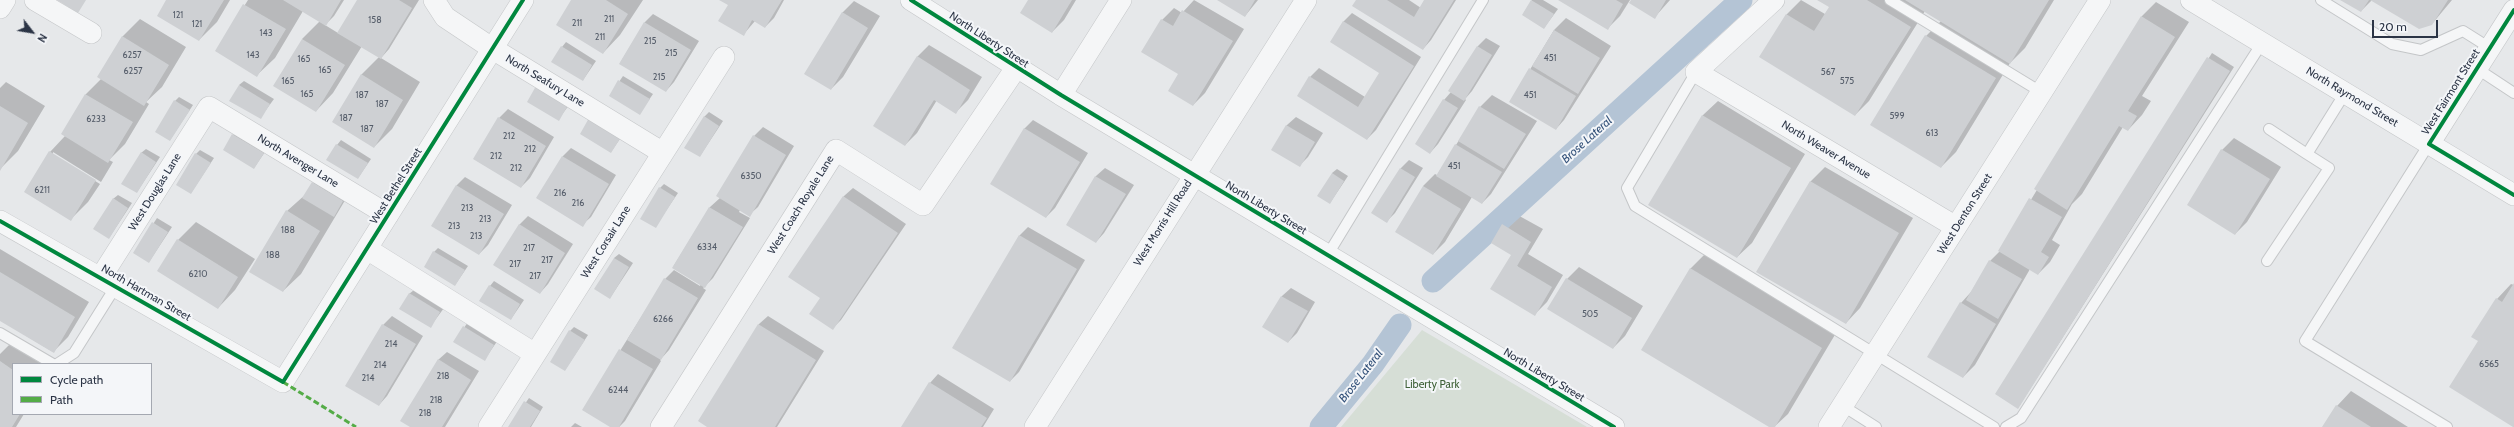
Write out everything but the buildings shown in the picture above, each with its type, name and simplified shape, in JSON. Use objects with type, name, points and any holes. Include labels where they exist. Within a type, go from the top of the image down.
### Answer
[{"type":"street","points":[[0,8],[5,0]]},
{"type":"street","points":[[35,0],[91,33]]},
{"type":"street","name":"North Seafury Lane","points":[[434,0],[444,17],[493,49],[663,153]]},
{"type":"street","name":"West Bethel Street","points":[[283,382],[524,0]]},
{"type":"street","name":"North Liberty Street","points":[[911,0],[1016,68],[1614,427]]},
{"type":"street","points":[[1061,95],[1121,0]]},
{"type":"street","name":"West Morris Hill Road","points":[[1035,427],[1193,175],[1306,0]]},
{"type":"street","points":[[1696,72],[1774,0]]},
{"type":"street","name":"West Denton Street","points":[[1829,427],[2100,0]]},
{"type":"street","name":"North Raymond Street","points":[[2191,0],[2514,195]]},
{"type":"street","name":"West Fairmont Street","points":[[2429,144],[2514,10]]},
{"type":"street","name":"West Corsair Lane","points":[[489,427],[724,57]]},
{"type":"street","name":"West Coach Royale Lane","points":[[661,427],[836,150],[923,205],[1016,68]]},
{"type":"street","name":"North Weaver Avenue","points":[[1696,72],[1956,227]]},
{"type":"street","name":"North Avenger Lane","points":[[209,107],[388,215]]},
{"type":"street","name":"West Douglas Lane","points":[[109,282],[209,107]]},
{"type":"street","name":"North Hartman Street","points":[[0,221],[283,382]]},
{"type":"street","points":[[367,249],[535,354]]},
{"type":"lane","points":[[1327,256],[1483,0]]},
{"type":"lane","points":[[1890,0],[2041,92]]},
{"type":"lane","points":[[2321,0],[2392,44],[2421,50],[2463,31],[2490,48]]},
{"type":"lane","points":[[2006,427],[2021,418],[2262,43]]},
{"type":"lane","points":[[2476,68],[2514,93]]},
{"type":"lane","points":[[1696,72],[1627,188],[1635,206],[1994,427]]},
{"type":"lane","points":[[2307,154],[2345,93]]},
{"type":"lane","points":[[2267,261],[2329,168],[2269,129]]},
{"type":"lane","points":[[2429,144],[2305,341],[2447,427]]},
{"type":"lane","points":[[59,363],[74,353],[109,282]]},
{"type":"lane","points":[[0,333],[51,363]]},
{"type":"lane","points":[[1843,406],[1876,427]]},
{"type":"green space","name":"Liberty Park","points":[[1422,330],[1587,427],[1341,427]]},
{"type":"waterway","name":"Brose Lateral","points":[[1433,281],[1741,0]]},
{"type":"waterway","name":"Brose Lateral","points":[[1321,427],[1373,364],[1400,325]]},
{"type":"marked path","points":[[283,382],[356,427]]},
{"type":"cycle path","points":[[0,221],[283,382],[523,0]]},
{"type":"cycle path","points":[[911,0],[1061,95],[1614,427]]},
{"type":"cycle path","points":[[2514,10],[2429,144],[2514,195]]}]
